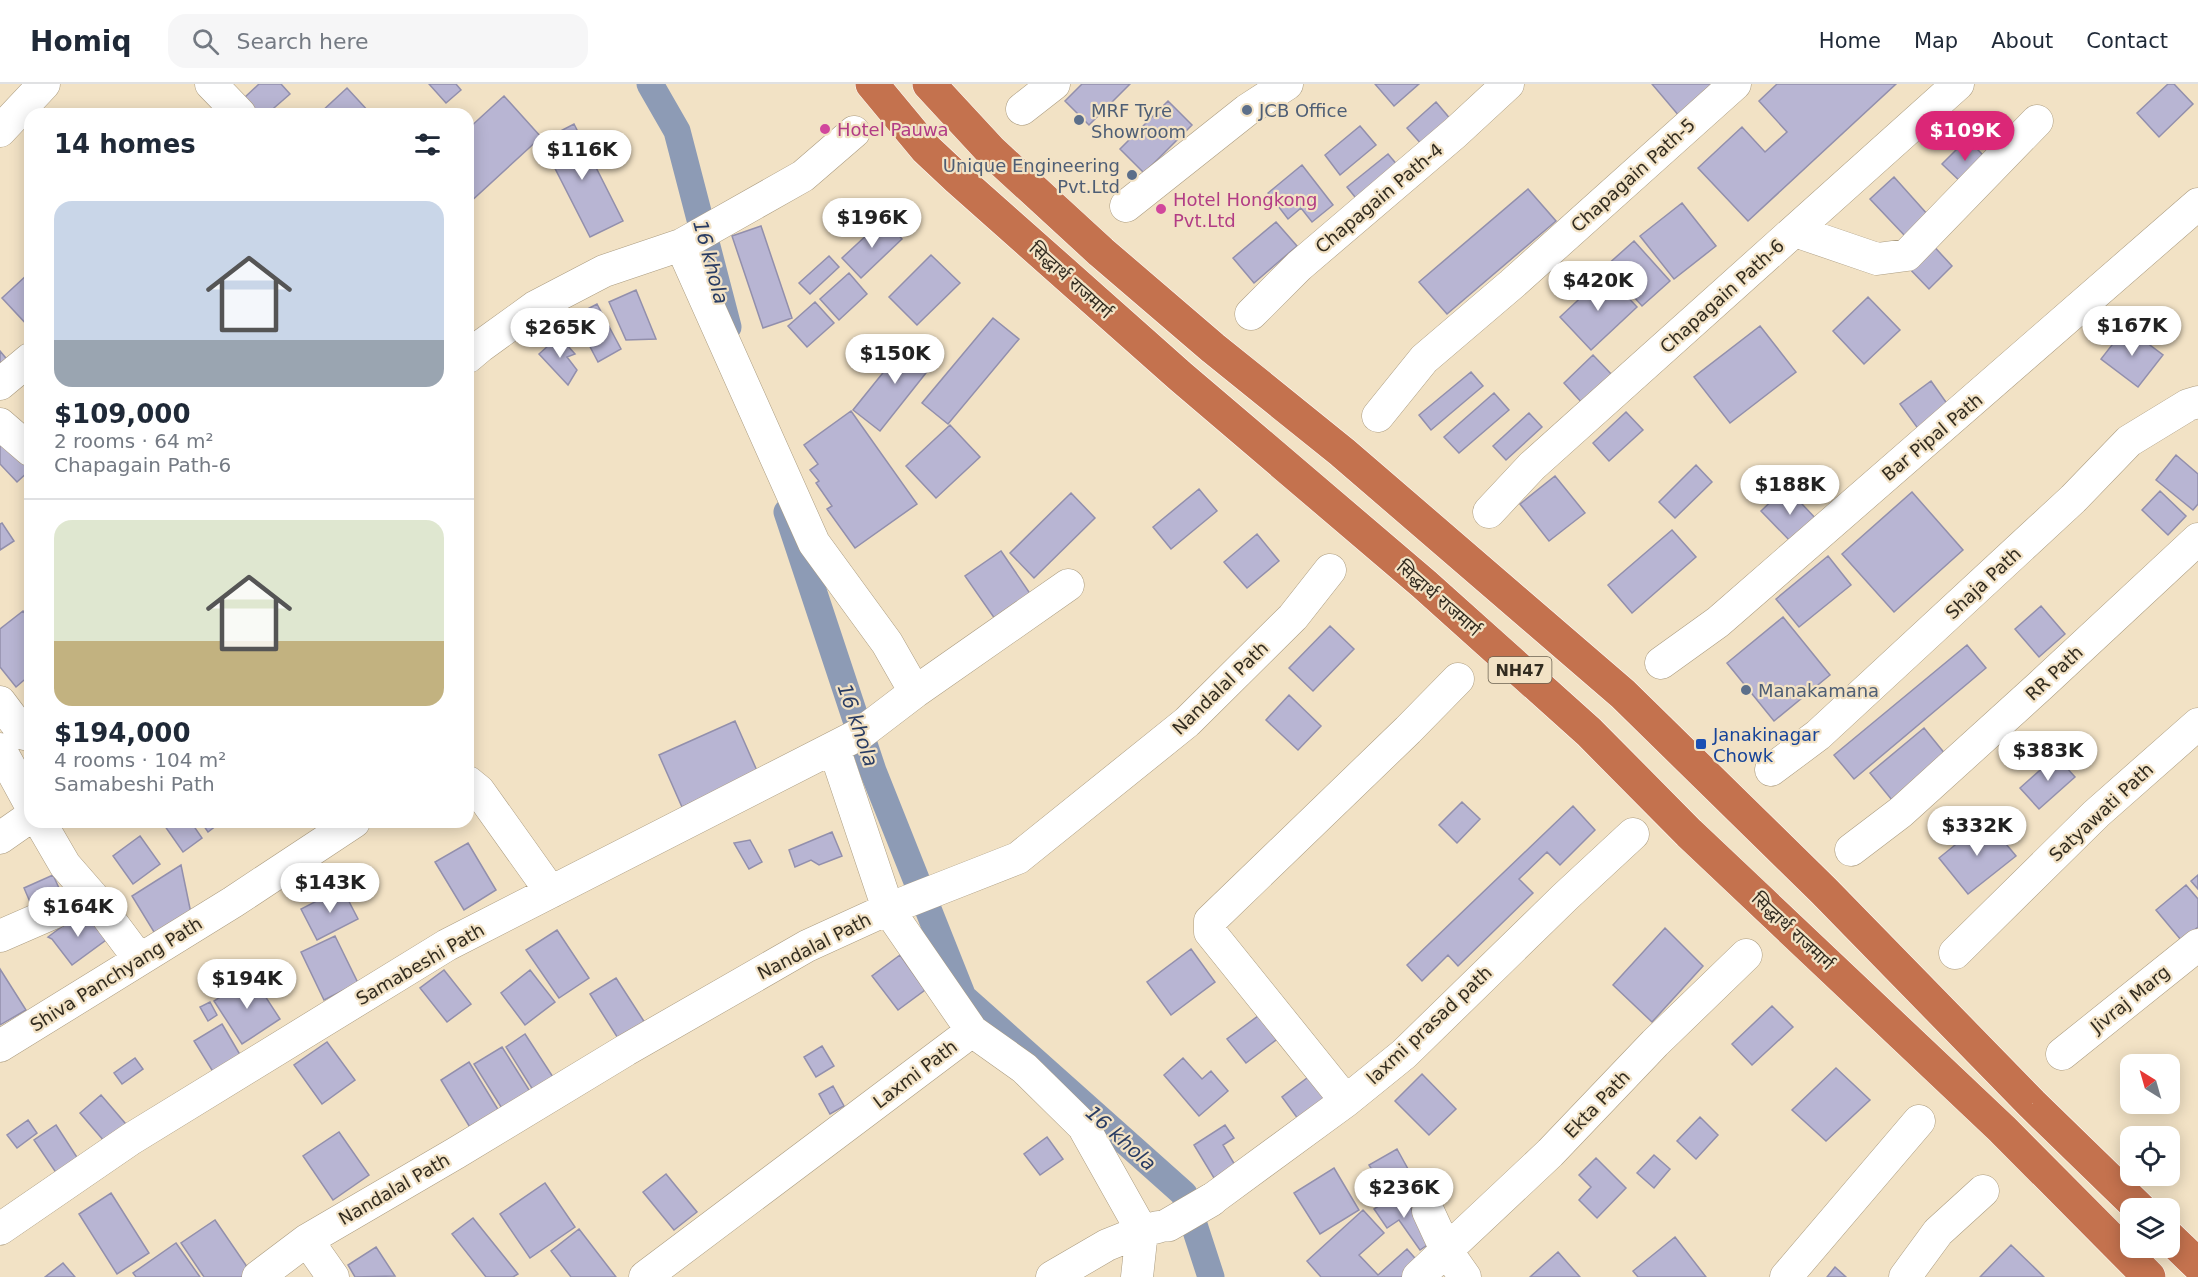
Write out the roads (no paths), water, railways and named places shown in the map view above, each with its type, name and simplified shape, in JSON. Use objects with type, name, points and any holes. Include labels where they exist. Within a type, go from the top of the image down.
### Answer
[{"type":"highway","name":"सिद्धार्थ राजमार्ग","points":[[872,84],[926,149],[958,179],[1171,368],[1424,584],[1589,732],[1684,829],[2002,1129],[2149,1277]]},
{"type":"highway","name":"NH47","points":[[929,84],[991,151],[1101,252],[1213,348],[1342,452],[1623,694],[1824,891],[2032,1104],[2129,1198]]},
{"type":"highway","points":[[2180,1248],[2198,1265]]},
{"type":"street","points":[[0,131],[44,84]]},
{"type":"street","points":[[1022,109],[1054,84]]},
{"type":"street","points":[[1126,206],[1247,110],[1287,84]]},
{"type":"street","name":"Chapagain Path-4","points":[[1251,314],[1299,266],[1455,133],[1508,84]]},
{"type":"street","name":"Chapagain Path-5","points":[[1378,416],[1424,359],[1735,84]]},
{"type":"street","name":"Chapagain Path-6","points":[[1489,512],[1532,466],[1958,84]]},
{"type":"street","points":[[1796,231],[1876,259],[1907,255],[2037,121]]},
{"type":"street","points":[[474,352],[535,308],[604,271],[681,245],[803,176],[854,132]]},
{"type":"street","name":"Bar Pipal Path","points":[[1661,663],[1718,622],[2198,204]]},
{"type":"street","points":[[681,245],[814,543],[887,643],[915,692]]},
{"type":"street","points":[[0,384],[24,364]]},
{"type":"street","name":"Shaja Path","points":[[1771,770],[1818,735],[2073,499],[2129,441],[2188,405],[2198,402]]},
{"type":"street","points":[[0,424],[24,445]]},
{"type":"street","name":"RR Path","points":[[1851,850],[1909,804],[2198,539]]},
{"type":"street","name":"Nandalal Path","points":[[258,1277],[306,1240],[626,1050],[807,946],[888,909],[1018,858],[1186,722],[1293,617],[1330,570]]},
{"type":"street","name":"Samabeshi Path","points":[[0,1229],[131,1139],[447,945],[847,741],[1068,585]]},
{"type":"street","points":[[1346,1101],[1210,932],[1210,921],[1458,679]]},
{"type":"street","points":[[0,702],[24,781]]},
{"type":"street","name":"Satyawati Path","points":[[1955,953],[2096,814],[2198,724]]},
{"type":"street","points":[[847,741],[888,909],[972,1031]]},
{"type":"street","points":[[474,787],[491,806],[551,892]]},
{"type":"street","points":[[0,838],[24,821]]},
{"type":"street","points":[[43,828],[65,865],[92,896],[139,959]]},
{"type":"street","name":"Shiva Panchyang Path","points":[[0,1046],[233,902],[345,828]]},
{"type":"street","name":"laxmi prasad path","points":[[1211,1200],[1346,1101],[1404,1053],[1564,897],[1634,834]]},
{"type":"street","points":[[0,936],[92,896]]},
{"type":"street","name":"Jivraj Marg","points":[[2062,1054],[2198,945]]},
{"type":"street","name":"Ekta Path","points":[[1418,1277],[1550,1153],[1655,1043],[1746,956]]},
{"type":"street","name":"Laxmi Path","points":[[645,1277],[972,1031],[1024,1068],[1083,1126],[1155,1228]]},
{"type":"street","points":[[1786,1277],[1919,1121]]},
{"type":"street","points":[[1905,1277],[1938,1232],[1983,1191]]},
{"type":"street","points":[[1052,1277],[1107,1245],[1155,1228],[1211,1200]]},
{"type":"street","points":[[1428,1211],[1446,1250],[1465,1277]]},
{"type":"street","points":[[1137,1277],[1155,1228]]},
{"type":"street","points":[[306,1240],[333,1277]]},
{"type":"waterway","name":"16 khola","points":[[650,84],[677,131],[728,327]]},
{"type":"waterway","name":"16 khola","points":[[787,512],[873,771],[963,997],[1184,1194],[1211,1277]]},
{"type":"place","name":"JCB Office","points":[[1247,110]]},
{"type":"place","name":"MRF Tyre Showroom","points":[[1079,120]]},
{"type":"place","name":"Hotel Pauwa","points":[[825,129]]},
{"type":"place","name":"Unique Engineering Pvt.Ltd","points":[[1132,175]]},
{"type":"place","name":"Hotel Hongkong Pvt.Ltd","points":[[1161,209]]},
{"type":"place","name":"Manakamana","points":[[1746,690]]},
{"type":"place","name":"Janakinagar Chowk","points":[[1701,744]]}]
